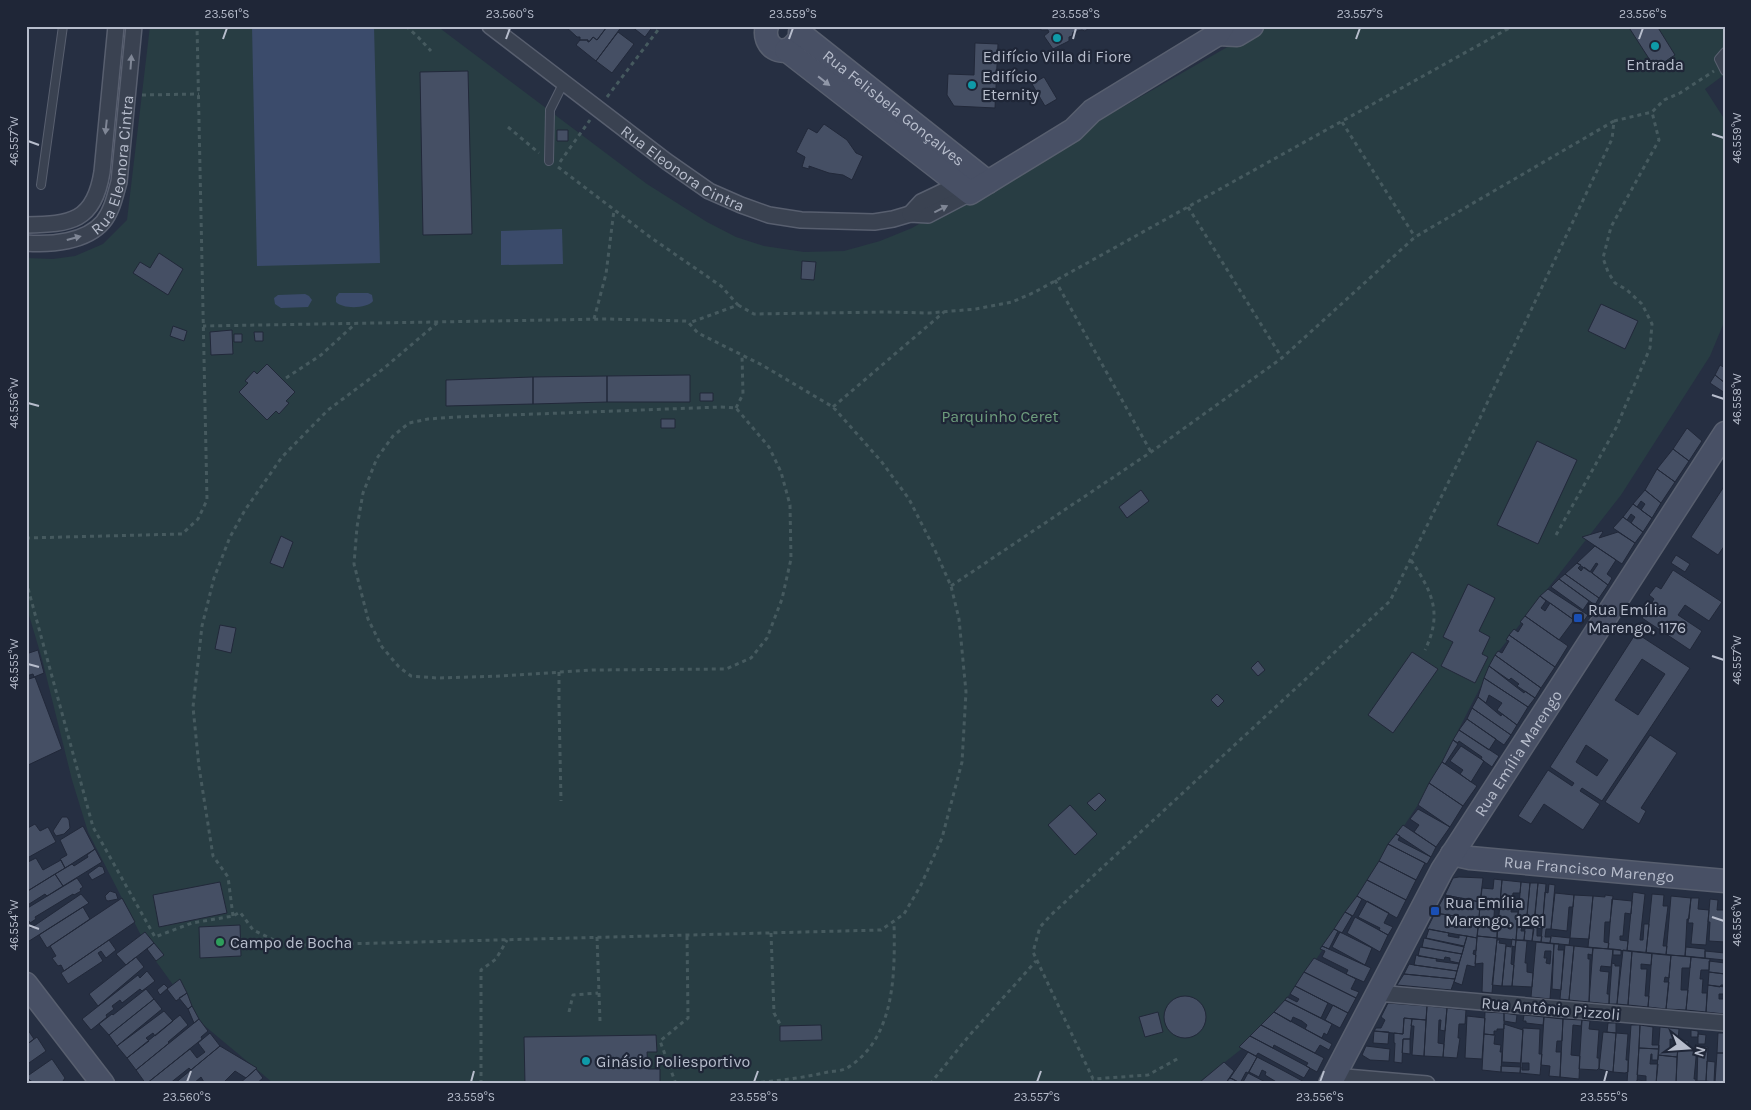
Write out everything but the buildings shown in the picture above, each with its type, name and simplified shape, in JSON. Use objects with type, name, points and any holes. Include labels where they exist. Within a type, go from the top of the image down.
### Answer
[{"type":"street","name":"Rua Eleonora Cintra","points":[[26,225],[59,224],[75,219],[86,211],[95,200],[102,172],[116,26]]},
{"type":"street","name":"Rua Eleonora Cintra","points":[[26,243],[38,244],[70,240],[88,234],[103,222],[113,203],[119,182],[134,26]]},
{"type":"street","name":"Rua Eleonora Cintra","points":[[490,26],[666,161],[709,191],[768,214],[801,220],[874,222],[910,214],[921,202],[973,184],[1073,130],[1092,111],[1220,30],[1237,35],[1252,26]]},
{"type":"street","name":"Rua Felisbela Gonçalves","points":[[762,28],[768,43],[776,50],[786,50],[973,184]]},
{"type":"street","name":"Rua Felisbela Gonçalves","points":[[799,28],[973,184]]},
{"type":"street","points":[[786,50],[794,47],[798,40],[799,28]]},
{"type":"street","name":"Rua Emília Marengo","points":[[1332,1080],[1442,870],[1725,433]]},
{"type":"street","name":"Rua Francisco Marengo","points":[[1452,854],[1470,858],[1725,881]]},
{"type":"street","points":[[26,984],[103,1084]]},
{"type":"street","name":"Rua Antônio Pizzoli","points":[[1377,993],[1725,1023]]},
{"type":"street","points":[[1332,1080],[1427,1084]]},
{"type":"lane","points":[[41,185],[63,26]]},
{"type":"lane","points":[[1723,68],[1719,59],[1725,52]]},
{"type":"lane","points":[[549,161],[550,110],[564,82]]},
{"type":"path","points":[[27,539],[182,534],[198,519],[207,500],[197,26]]},
{"type":"path","points":[[406,26],[431,51]]},
{"type":"path","points":[[508,127],[549,161],[650,237],[721,286],[738,305],[754,314],[944,312],[976,309],[1012,302],[1055,280],[1513,26]]},
{"type":"path","points":[[950,586],[1151,452],[1282,358],[1415,237],[1614,121],[1652,112],[1664,100],[1723,68]]},
{"type":"path","points":[[128,95],[199,94]]},
{"type":"path","points":[[1556,535],[1616,428],[1650,348],[1652,324],[1642,304],[1627,290],[1615,283],[1608,272],[1603,258],[1611,227],[1659,140],[1652,112]]},
{"type":"path","points":[[1179,1058],[1148,1075],[1093,1079],[1033,952],[1040,927],[1390,601],[1480,418],[1612,139],[1614,121]]},
{"type":"path","points":[[1342,122],[1415,237]]},
{"type":"path","points":[[1188,207],[1282,358]]},
{"type":"path","points":[[594,320],[606,274],[614,210]]},
{"type":"path","points":[[1055,280],[1151,452]]},
{"type":"path","points":[[689,323],[738,305]]},
{"type":"path","points":[[833,407],[944,312]]},
{"type":"path","points":[[26,581],[93,828],[155,937],[192,923],[233,916],[240,912],[253,930],[276,941],[304,944],[881,930],[904,914],[921,885],[942,838],[962,762],[966,692],[959,619],[950,586],[934,548],[909,499],[881,462],[833,407],[800,386],[698,333],[687,321],[594,320],[204,326]]},
{"type":"path","points":[[233,916],[228,877],[214,856],[199,767],[193,707],[202,626],[214,578],[230,537],[245,510],[282,457],[328,410],[383,369],[438,322]]},
{"type":"path","points":[[286,378],[321,355],[355,324]]},
{"type":"path","points":[[736,408],[743,394],[742,355]]},
{"type":"path","points":[[736,408],[769,447],[781,472],[790,506],[790,559],[782,599],[767,638],[751,658],[726,669],[592,670],[437,678],[411,676],[399,667],[382,647],[368,619],[354,564],[357,527],[364,493],[377,458],[393,436],[409,423],[428,419],[736,408]]},
{"type":"path","points":[[1410,559],[1422,577],[1432,598],[1435,618],[1432,636],[1426,650]]},
{"type":"path","points":[[560,672],[558,705],[561,801]]},
{"type":"path","points":[[737,1084],[813,1076],[846,1069],[868,1050],[882,1027],[892,992],[895,960],[894,921]]},
{"type":"path","points":[[771,933],[774,1013],[780,1024]]},
{"type":"path","points":[[676,1084],[660,1041],[688,1018],[686,935]]},
{"type":"path","points":[[597,937],[600,1021]]},
{"type":"path","points":[[481,1084],[481,970],[496,959],[507,940]]},
{"type":"path","points":[[930,1084],[968,1037],[1036,960]]},
{"type":"path","points":[[569,1012],[573,995],[598,993]]},
{"type":"green space","name":"Parquinho Ceret","points":[[150,26],[437,26],[647,184],[707,222],[736,237],[764,246],[804,252],[844,251],[880,241],[912,228],[1264,26],[1725,26],[1725,74],[1705,89],[1725,120],[1725,320],[1710,356],[1621,495],[1499,651],[1427,791],[1317,958],[1258,1036],[1197,1084],[277,1084],[273,1083],[200,1022],[150,953],[88,832],[72,780],[42,659],[26,605],[26,258],[53,259],[75,256],[103,244],[127,220]]},
{"type":"water","points":[[252,26],[374,26],[380,263],[257,266]]},
{"type":"water","points":[[562,229],[563,264],[501,265],[501,231]]},
{"type":"water","points":[[339,293],[368,293],[372,295],[373,301],[366,306],[360,307],[343,306],[336,302],[336,297]]},
{"type":"water","points":[[305,294],[312,300],[308,307],[281,308],[275,304],[274,298],[278,295]]},
{"type":"place","name":"Edifício Villa di Fiore","points":[[1057,38]]},
{"type":"place","name":"Entrada","points":[[1655,46]]},
{"type":"place","name":"Edifício Eternity","points":[[972,85]]},
{"type":"place","name":"Rua Emília Marengo, 1176","points":[[1578,618]]},
{"type":"place","name":"Rua Emília Marengo, 1261","points":[[1435,911]]},
{"type":"place","name":"Campo de Bocha","points":[[220,942]]},
{"type":"place","name":"Ginásio Poliesportivo","points":[[586,1061]]}]
